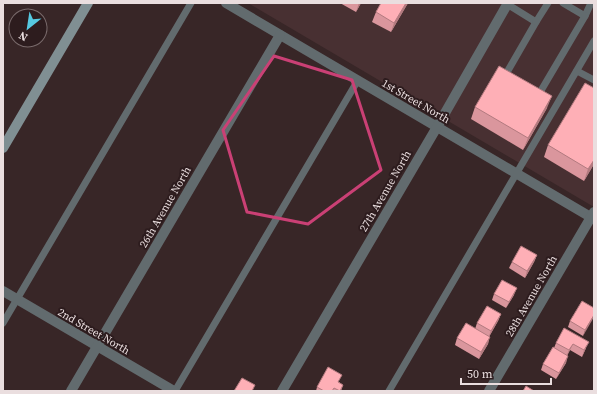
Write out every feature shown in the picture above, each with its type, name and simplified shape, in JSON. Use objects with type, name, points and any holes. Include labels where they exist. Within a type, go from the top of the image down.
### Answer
[{"type":"street","points":[[3,148],[88,3]]},
{"type":"street","name":"1st Street North","points":[[226,3],[516,174],[593,216]]},
{"type":"street","name":"27th Avenue North","points":[[282,391],[437,127],[507,4]]},
{"type":"street","name":"26th Avenue North","points":[[71,391],[280,35]]},
{"type":"street","name":"28th Avenue North","points":[[489,391],[593,216]]},
{"type":"street","name":"2nd Street North","points":[[3,291],[175,391]]},
{"type":"lane","points":[[3,324],[191,3]]},
{"type":"lane","points":[[519,82],[506,74],[548,3]]},
{"type":"lane","points":[[563,3],[585,16]]},
{"type":"lane","points":[[532,90],[539,94],[585,16],[591,3]]},
{"type":"lane","points":[[507,4],[536,22]]},
{"type":"lane","points":[[389,391],[594,41]]},
{"type":"lane","points":[[577,71],[594,80]]},
{"type":"lane","points":[[175,391],[358,80]]},
{"type":"highlighted area","points":[[274,56],[352,80],[381,170],[308,224],[247,212],[223,130]]},
{"type":"shaded area","points":[[248,3],[594,3],[594,207],[399,92]]},
{"type":"building","points":[[381,3],[406,3],[394,23],[376,12]]},
{"type":"building","points":[[499,66],[552,96],[528,138],[475,107]]},
{"type":"building","points":[[585,83],[594,88],[594,160],[588,169],[548,145]]},
{"type":"building","points":[[521,246],[537,255],[527,271],[512,262]]},
{"type":"building","points":[[502,280],[517,288],[509,302],[494,294]]},
{"type":"building","points":[[582,301],[594,308],[594,315],[585,330],[570,321]]},
{"type":"building","points":[[487,306],[501,314],[491,331],[477,323]]},
{"type":"building","points":[[466,323],[490,337],[481,352],[457,338]]},
{"type":"building","points":[[564,328],[589,342],[584,350],[573,344],[569,350],[556,343]]},
{"type":"building","points":[[553,347],[568,356],[559,373],[543,364]]},
{"type":"building","points":[[328,367],[342,375],[338,382],[343,385],[340,391],[334,388],[332,391],[324,391],[317,387]]},
{"type":"building","points":[[242,378],[255,385],[252,391],[234,391]]},
{"type":"building","points":[[526,386],[534,391],[523,391]]}]
